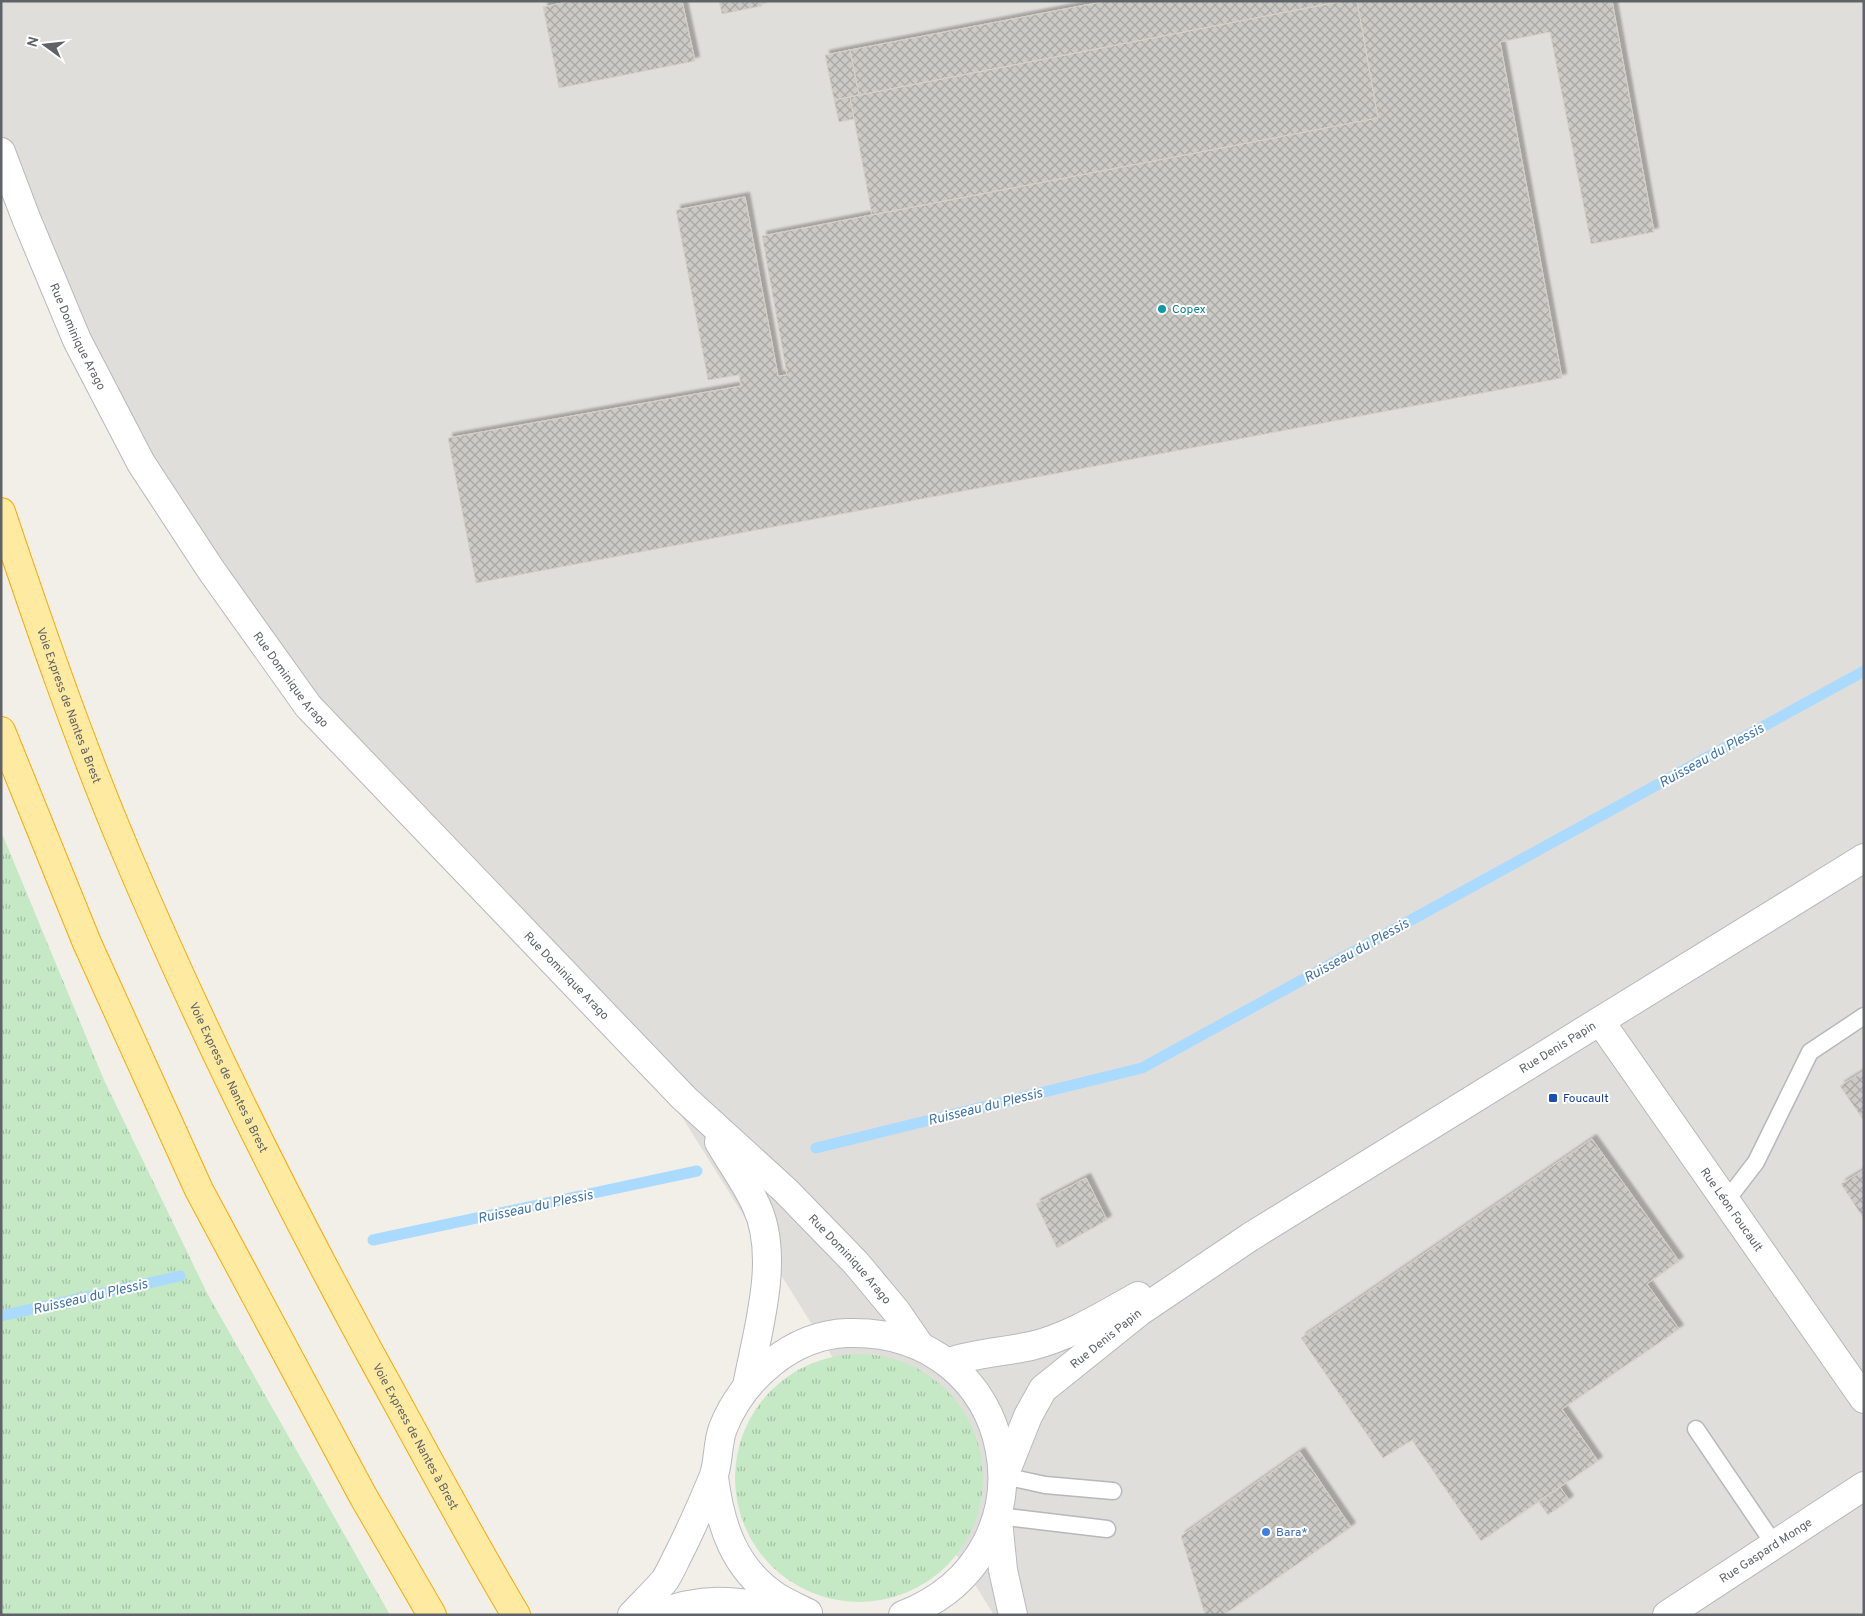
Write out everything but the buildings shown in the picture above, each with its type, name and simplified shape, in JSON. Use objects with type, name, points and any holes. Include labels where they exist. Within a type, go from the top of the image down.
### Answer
[{"type":"highway","name":"Voie Express de Nantes à Brest","points":[[1,512],[59,682],[127,856],[190,996],[277,1176],[347,1313],[484,1562],[516,1615]]},
{"type":"highway","points":[[1,731],[87,944],[199,1190],[363,1496],[432,1615]]},
{"type":"main road","name":"Rue Dominique Arago","points":[[1,152],[76,340],[141,463],[210,570],[308,706],[705,1119],[786,1191],[856,1262],[896,1311],[920,1346]]},
{"type":"main road","name":"Rue Denis Papin","points":[[1004,1476],[1028,1416],[1043,1389],[1139,1312],[1250,1237],[1864,858]]},
{"type":"main road","name":"Rue Léon Foucault","points":[[1600,1021],[1864,1399]]},
{"type":"main road","name":"Rue Dominique Arago","points":[[705,1119],[757,1206],[767,1248],[764,1298],[747,1386]]},
{"type":"main road","name":"Rue Denis Papin","points":[[949,1362],[969,1355],[1033,1346],[1069,1333],[1250,1237]]},
{"type":"main road","points":[[632,1615],[665,1579],[714,1476],[723,1428],[747,1386],[774,1360],[808,1342],[846,1333],[884,1334],[920,1346],[949,1362],[979,1396],[994,1427],[1004,1476],[998,1516],[987,1544],[971,1569],[950,1590],[925,1606],[903,1615]]},
{"type":"main road","points":[[714,1476],[718,1511],[730,1544],[750,1573],[776,1597],[811,1614]]},
{"type":"main road","name":"Rue Gaspard Monge","points":[[1667,1615],[1864,1486]]},
{"type":"main road","points":[[998,1516],[1003,1570],[1013,1615]]},
{"type":"main road","points":[[657,1615],[678,1606],[710,1600],[811,1614]]},
{"type":"lane","points":[[1726,1201],[1756,1162],[1810,1052],[1864,1016]]},
{"type":"lane","points":[[1696,1428],[1774,1544]]},
{"type":"lane","points":[[1004,1476],[1046,1485],[1113,1491]]},
{"type":"lane","points":[[998,1516],[1107,1529]]},
{"type":"shaded area","points":[[1,1],[1864,1],[1864,1615],[994,1615],[640,1050],[308,706],[141,463],[1,152]]},
{"type":"green space","points":[[1,831],[104,1080],[207,1293],[390,1615],[1,1615]]},
{"type":"green space","points":[[859,1354],[895,1360],[917,1369],[937,1382],[955,1400],[968,1420],[977,1442],[983,1478],[977,1514],[968,1536],[955,1556],[937,1574],[917,1587],[895,1596],[859,1602],[823,1596],[801,1587],[781,1574],[763,1556],[750,1536],[741,1514],[735,1478],[741,1442],[750,1420],[763,1400],[781,1382],[801,1369],[823,1360]]},
{"type":"waterway","name":"Ruisseau du Plessis","points":[[816,1148],[1142,1068],[1864,671]]},
{"type":"waterway","name":"Ruisseau du Plessis","points":[[373,1240],[697,1171]]},
{"type":"waterway","name":"Ruisseau du Plessis","points":[[1,1316],[180,1276]]},
{"type":"place","name":"Copex","points":[[1162,309]]},
{"type":"place","name":"Foucault","points":[[1553,1098]]},
{"type":"place","name":"Bara*","points":[[1266,1532]]}]
